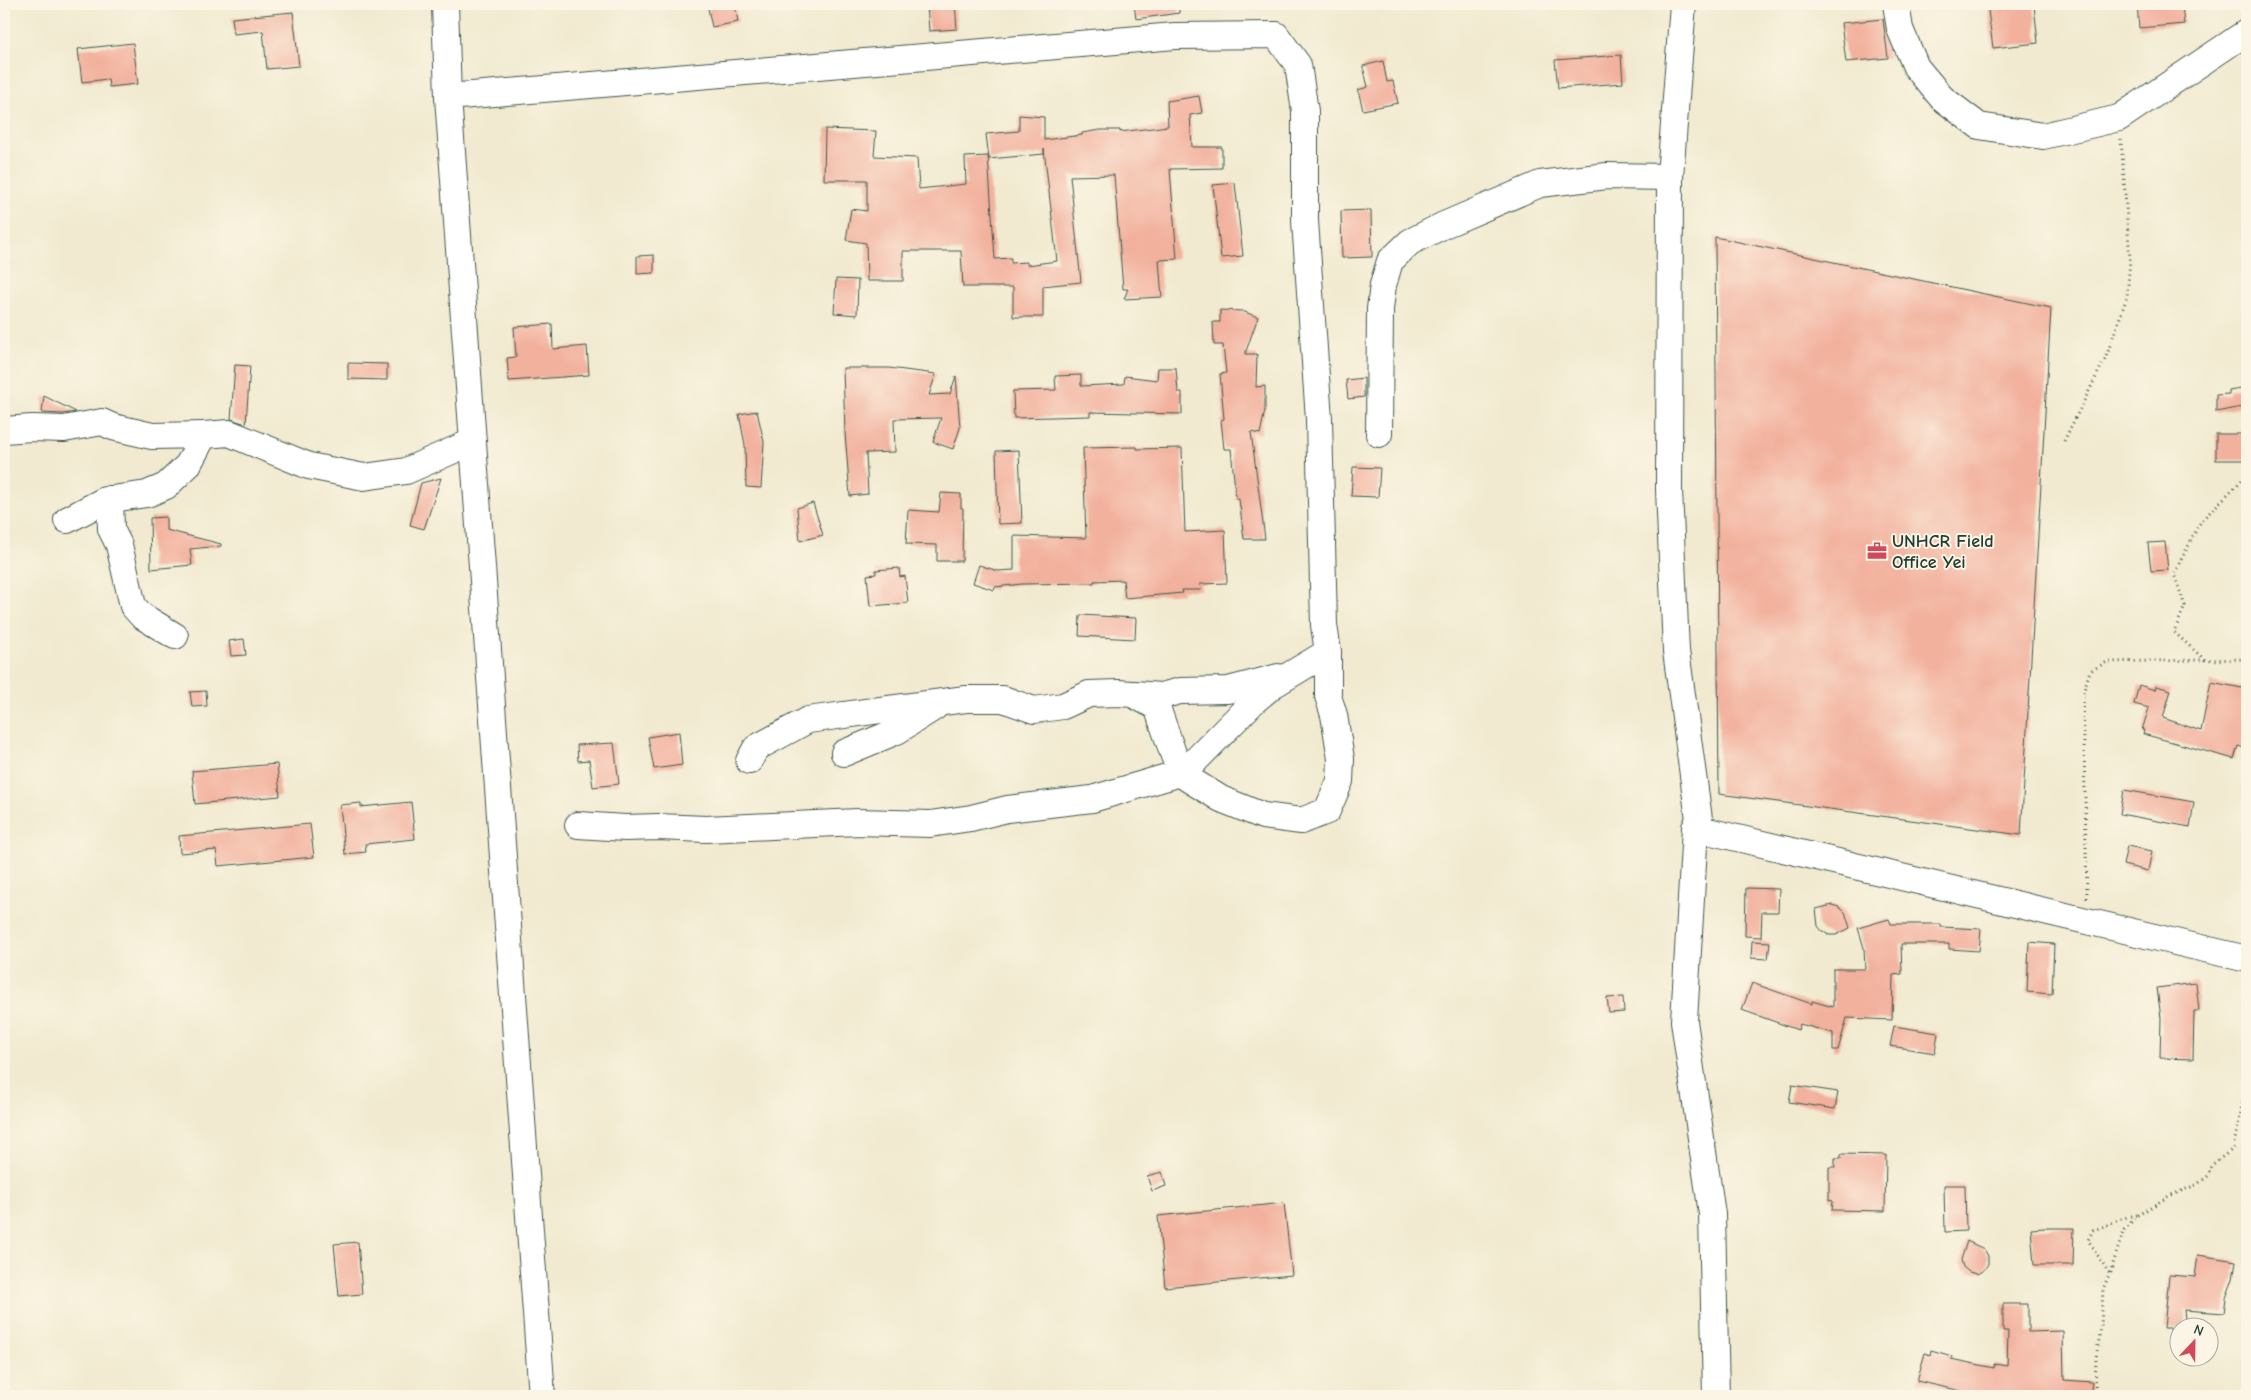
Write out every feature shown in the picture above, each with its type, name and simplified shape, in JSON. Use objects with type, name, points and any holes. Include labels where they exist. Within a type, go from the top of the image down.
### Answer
[{"type":"street","points":[[445,4],[448,98],[542,1396]]},
{"type":"street","points":[[1683,4],[1670,177],[1669,490],[1676,651],[1698,819],[1695,828],[1684,1021],[1712,1214],[1716,1396]]},
{"type":"street","points":[[1896,4],[1900,29],[1916,67],[1942,98],[1979,126],[2043,136],[2120,118],[2247,32]]},
{"type":"street","points":[[448,98],[1175,36],[1276,35],[1298,64],[1305,111],[1305,222],[1319,419],[1323,616],[1328,652],[1328,696],[1334,715],[1341,759],[1340,781],[1327,811],[1301,821],[1286,821],[1263,816],[1221,798],[1187,778],[1174,756],[1157,707],[1132,694]]},
{"type":"street","points":[[1379,434],[1380,309],[1383,285],[1390,262],[1410,242],[1452,221],[1540,184],[1607,176],[1670,177]]},
{"type":"street","points":[[4,430],[32,428],[64,430],[102,422],[113,427],[152,436],[229,433],[308,466],[349,476],[364,477],[406,471],[472,442]]},
{"type":"street","points":[[67,520],[105,500],[147,494],[166,486],[188,465],[204,434]]},
{"type":"street","points":[[110,499],[112,529],[119,545],[133,606],[142,616],[175,636]]},
{"type":"street","points":[[578,825],[625,828],[706,829],[858,822],[930,824],[971,818],[1006,809],[1092,799],[1152,783],[1184,772],[1254,701],[1290,674],[1328,652]]},
{"type":"street","points":[[749,761],[756,748],[808,720],[966,699],[1003,699],[1034,710],[1062,706],[1089,694],[1118,693],[1161,696],[1180,691],[1228,690],[1290,674]]},
{"type":"street","points":[[844,753],[897,731],[942,702]]},
{"type":"street","points":[[1695,828],[2247,959]]},
{"type":"path","points":[[2064,441],[2106,357],[2127,297],[2130,259],[2120,118]]},
{"type":"path","points":[[2205,660],[2174,632],[2185,606],[2174,574],[2201,520],[2247,475]]},
{"type":"path","points":[[2087,921],[2084,693],[2090,671],[2107,662],[2247,659]]},
{"type":"path","points":[[2095,1396],[2096,1358],[2101,1327],[2103,1288],[2110,1274],[2124,1230],[2138,1215],[2169,1196],[2196,1185],[2208,1176],[2213,1164],[2233,1149],[2247,1082]]},
{"type":"path","points":[[2110,1274],[2088,1240],[2093,1230],[2118,1222],[2129,1216],[2138,1215]]},
{"type":"building","points":[[707,4],[735,4],[738,22],[712,27]]},
{"type":"building","points":[[927,4],[955,4],[957,29],[929,31]]},
{"type":"building","points":[[1134,4],[1179,4],[1179,13],[1136,19]]},
{"type":"building","points":[[2137,4],[2182,4],[2184,24],[2139,28]]},
{"type":"building","points":[[2034,5],[2038,43],[1993,48],[1988,10]]},
{"type":"building","points":[[293,12],[299,66],[267,69],[263,31],[234,34],[232,18]]},
{"type":"building","points":[[1883,19],[1888,58],[1846,62],[1841,23]]},
{"type":"building","points":[[133,43],[138,84],[109,87],[108,79],[82,82],[78,49]]},
{"type":"building","points":[[1621,55],[1623,83],[1558,88],[1555,60]]},
{"type":"building","points":[[1383,61],[1387,82],[1393,81],[1398,103],[1363,110],[1358,90],[1368,87],[1363,66]]},
{"type":"building","points":[[1199,96],[1202,113],[1190,115],[1192,147],[1222,147],[1222,168],[1170,169],[1177,259],[1159,260],[1162,297],[1124,299],[1128,289],[1123,289],[1114,175],[1070,176],[1081,282],[1043,286],[1043,317],[1013,317],[1013,287],[963,287],[961,251],[903,251],[903,281],[867,281],[866,243],[846,240],[851,209],[867,211],[867,180],[824,180],[825,129],[876,131],[874,156],[917,158],[919,189],[966,184],[965,157],[988,156],[995,259],[1011,258],[1011,263],[1027,262],[1027,265],[1057,261],[1044,149],[1044,154],[989,159],[986,134],[1019,131],[1019,115],[1044,117],[1044,140],[1082,135],[1082,133],[1100,130],[1120,130],[1120,132],[1168,126],[1167,101]]},
{"type":"building","points":[[1235,183],[1243,256],[1221,258],[1213,185]]},
{"type":"building","points":[[1371,210],[1372,257],[1342,258],[1341,211]]},
{"type":"building","name":"UNHCR Field Office Yei","points":[[1715,237],[2051,308],[2021,835],[1719,794]]},
{"type":"building","points":[[654,255],[654,273],[637,274],[637,256]]},
{"type":"building","points":[[836,279],[858,280],[857,315],[834,313]]},
{"type":"building","points":[[1220,310],[1242,311],[1258,317],[1245,354],[1257,354],[1256,387],[1265,386],[1265,410],[1260,434],[1251,432],[1265,539],[1244,539],[1239,499],[1236,499],[1231,449],[1224,449],[1221,420],[1224,419],[1220,374],[1226,373],[1223,345],[1214,345],[1213,322],[1220,322]]},
{"type":"building","points":[[552,324],[553,349],[587,346],[589,375],[509,381],[507,358],[516,357],[514,327]]},
{"type":"building","points":[[348,363],[387,364],[387,380],[348,379]]},
{"type":"building","points":[[235,365],[250,366],[246,424],[231,419]]},
{"type":"building","points":[[843,368],[889,368],[936,374],[929,395],[950,394],[956,376],[960,428],[953,449],[933,442],[941,418],[894,419],[895,452],[866,453],[868,494],[850,496],[845,433]]},
{"type":"building","points":[[1158,368],[1176,368],[1178,392],[1182,392],[1182,414],[1090,412],[1090,416],[1014,418],[1013,391],[1056,390],[1055,376],[1081,375],[1081,386],[1124,384],[1125,376],[1157,380]]},
{"type":"building","points":[[1364,378],[1364,397],[1348,399],[1346,380]]},
{"type":"building","points":[[2247,387],[2247,406],[2216,412],[2216,395],[2229,394],[2229,390]]},
{"type":"building","points":[[44,396],[76,412],[63,414],[42,413]]},
{"type":"building","points":[[757,411],[764,442],[761,488],[746,487],[745,445],[739,414]]},
{"type":"building","points":[[2216,434],[2247,434],[2247,460],[2216,460]]},
{"type":"building","points":[[1137,447],[1137,449],[1182,448],[1185,532],[1225,530],[1227,583],[1200,584],[1201,590],[1182,590],[1183,593],[1125,598],[1123,580],[1094,581],[1094,583],[1022,584],[995,587],[994,590],[973,583],[979,565],[998,571],[1014,570],[1014,536],[1086,538],[1083,448]]},
{"type":"building","points":[[1019,450],[1022,523],[998,524],[996,451]]},
{"type":"building","points":[[1353,467],[1380,468],[1378,497],[1351,496]]},
{"type":"building","points":[[441,478],[424,529],[410,525],[421,483]]},
{"type":"building","points":[[941,493],[961,494],[961,508],[963,508],[962,561],[937,561],[937,545],[906,544],[908,510],[939,512]]},
{"type":"building","points":[[813,503],[823,535],[800,541],[797,508]]},
{"type":"building","points":[[166,517],[166,530],[221,544],[221,546],[190,549],[192,565],[151,569],[150,518]]},
{"type":"building","points":[[2165,542],[2168,570],[2151,571],[2148,543]]},
{"type":"building","points":[[899,568],[900,577],[905,576],[908,603],[870,606],[867,575],[876,574],[876,570]]},
{"type":"building","points":[[1080,615],[1136,618],[1135,639],[1079,636]]},
{"type":"building","points":[[244,639],[246,655],[231,656],[229,641]]},
{"type":"building","points":[[2211,682],[2247,689],[2247,737],[2244,748],[2238,746],[2234,759],[2143,734],[2144,730],[2142,730],[2149,708],[2134,704],[2139,685],[2155,690],[2156,686],[2171,690],[2163,718],[2201,731]]},
{"type":"building","points":[[206,691],[207,706],[192,707],[190,692]]},
{"type":"building","points":[[679,732],[682,765],[654,769],[648,737]]},
{"type":"building","points":[[614,743],[619,784],[593,787],[589,760],[578,761],[577,745]]},
{"type":"building","points":[[277,764],[280,796],[195,804],[192,771]]},
{"type":"building","points":[[2124,790],[2194,802],[2190,827],[2120,814]]},
{"type":"building","points":[[411,802],[415,839],[365,844],[366,852],[345,854],[340,805],[361,803],[361,807]]},
{"type":"building","points":[[310,824],[314,857],[218,866],[216,850],[180,853],[179,836]]},
{"type":"building","points":[[2127,846],[2152,851],[2148,871],[2123,865]]},
{"type":"building","points":[[1746,888],[1779,889],[1778,912],[1762,912],[1761,937],[1745,936]]},
{"type":"building","points":[[1832,905],[1839,907],[1845,912],[1850,928],[1836,935],[1829,935],[1818,926],[1816,909]]},
{"type":"building","points":[[1889,919],[1891,924],[1941,924],[1941,927],[1981,929],[1979,951],[1949,949],[1949,944],[1901,944],[1902,974],[1893,975],[1892,1020],[1847,1018],[1838,1050],[1833,1050],[1833,1033],[1800,1024],[1798,1030],[1742,1010],[1752,983],[1812,1004],[1812,1001],[1833,1007],[1833,969],[1865,969],[1864,948],[1858,928]]},
{"type":"building","points":[[1752,941],[1770,942],[1768,959],[1751,958]]},
{"type":"building","points":[[2029,942],[2054,944],[2052,994],[2027,992]]},
{"type":"building","points":[[2196,983],[2199,1011],[2194,1011],[2193,1059],[2160,1058],[2161,1018],[2157,988]]},
{"type":"building","points":[[1623,997],[1624,1012],[1609,1013],[1607,998]]},
{"type":"building","points":[[1894,1026],[1938,1033],[1935,1053],[1890,1046]]},
{"type":"building","points":[[1792,1085],[1838,1092],[1835,1109],[1789,1102]]},
{"type":"building","points":[[1841,1154],[1886,1155],[1885,1211],[1832,1210],[1833,1201],[1829,1200],[1829,1167],[1835,1167],[1835,1158],[1841,1158]]},
{"type":"building","points":[[1162,1172],[1166,1186],[1152,1191],[1147,1176]]},
{"type":"building","points":[[1944,1185],[1965,1185],[1966,1231],[1945,1232]]},
{"type":"building","points":[[1284,1203],[1292,1275],[1165,1287],[1158,1216]]},
{"type":"building","points":[[2074,1228],[2073,1265],[2034,1265],[2031,1229]]},
{"type":"building","points":[[1967,1241],[1984,1249],[1988,1256],[1988,1264],[1984,1270],[1977,1274],[1969,1272],[1963,1267],[1961,1260]]},
{"type":"building","points":[[358,1242],[362,1294],[339,1296],[334,1244]]},
{"type":"building","points":[[2198,1255],[2236,1261],[2224,1313],[2184,1310],[2185,1318],[2168,1318],[2168,1328],[2164,1328],[2169,1275],[2195,1277]]},
{"type":"building","points":[[2003,1304],[2028,1304],[2028,1332],[2063,1331],[2064,1380],[2092,1382],[2090,1396],[2010,1396],[1976,1391],[1975,1394],[1917,1381],[1925,1353],[1930,1355],[1931,1350],[1952,1356],[1951,1359],[1970,1363],[1994,1368],[1994,1364],[2007,1366],[2008,1331],[2003,1331]]},
{"type":"place","name":"UNHCR Field Office Yei","points":[[1877,551]]}]
